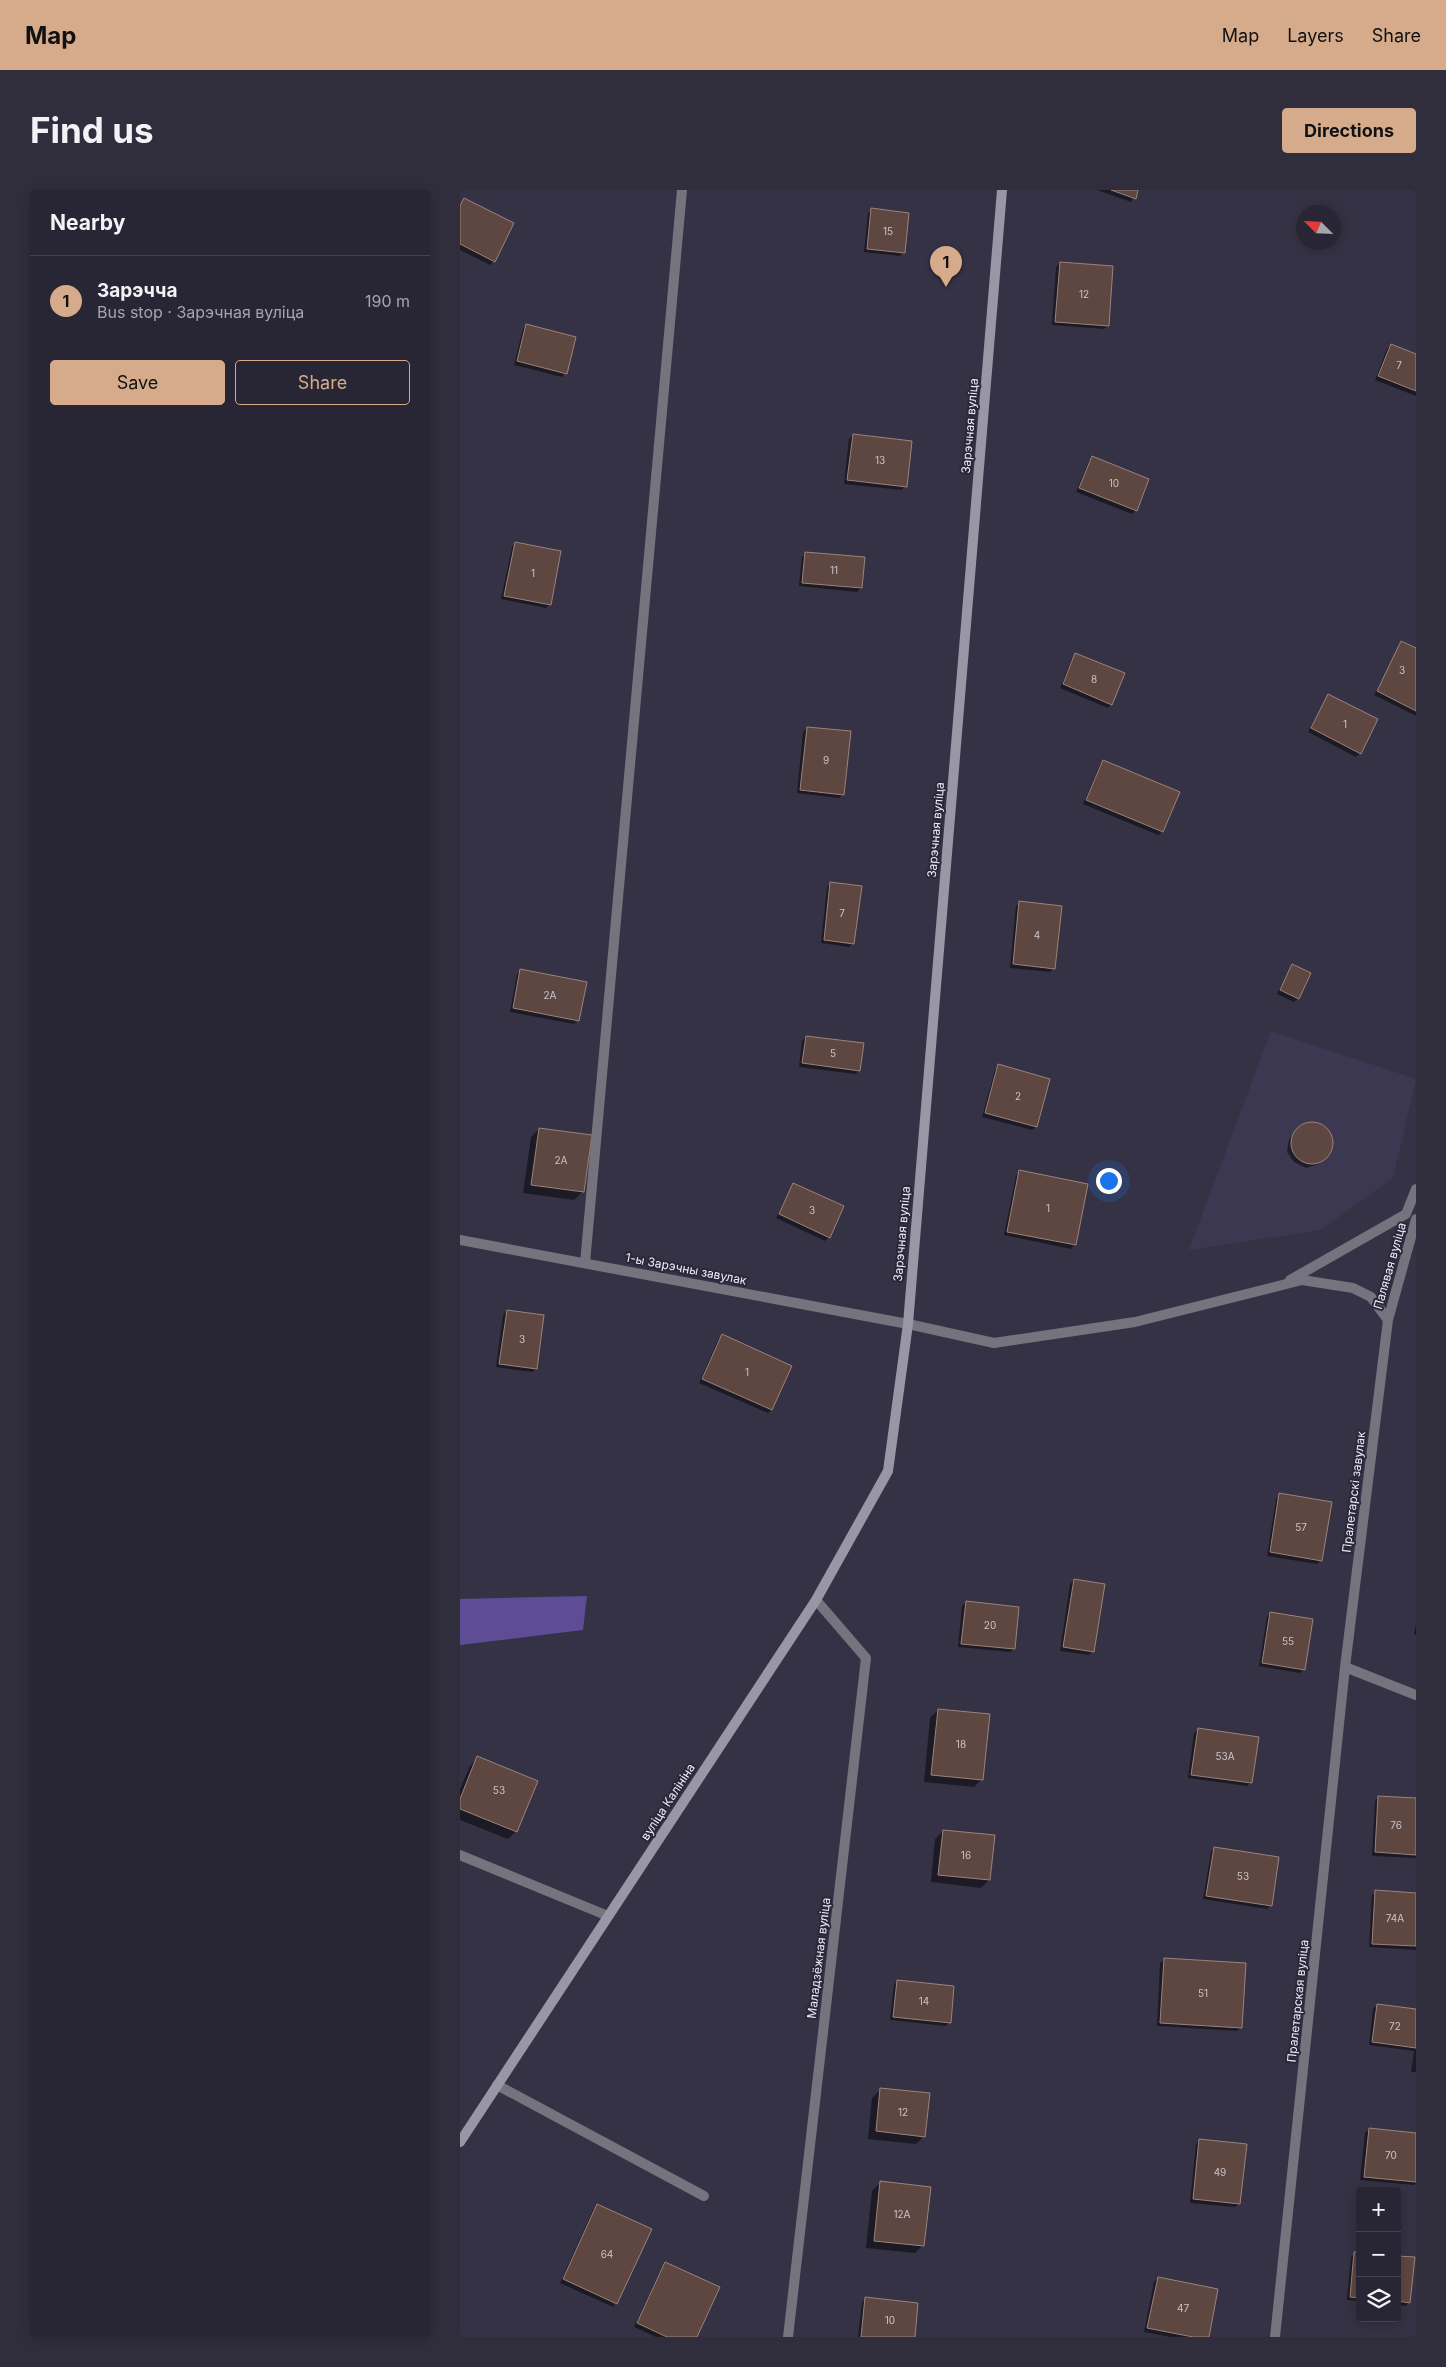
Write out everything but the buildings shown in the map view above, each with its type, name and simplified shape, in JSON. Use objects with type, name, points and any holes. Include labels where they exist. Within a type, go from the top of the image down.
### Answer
[{"type":"main road","name":"Зарэчная вуліца","points":[[888,1472],[908,1324],[1002,190]]},
{"type":"main road","name":"вуліца Калініна","points":[[460,2142],[816,1600],[888,1472]]},
{"type":"street","points":[[585,1263],[682,190]]},
{"type":"street","points":[[1285,1283],[1406,1214],[1416,1189]]},
{"type":"street","name":"Палявая вуліца","points":[[1388,1320],[1416,1219]]},
{"type":"street","name":"1-ы Зарэчны завулак","points":[[460,1240],[908,1324],[994,1343],[1135,1322],[1285,1283]]},
{"type":"street","points":[[1285,1283],[1302,1280],[1353,1288],[1372,1297],[1388,1320]]},
{"type":"street","name":"Пралетарскі завулак","points":[[1345,1667],[1388,1320]]},
{"type":"street","name":"Маладзёжная вуліца","points":[[788,2337],[866,1658],[816,1600]]},
{"type":"street","points":[[1345,1667],[1416,1695]]},
{"type":"street","name":"Пралетарская вуліца","points":[[1275,2337],[1345,1667]]},
{"type":"street","points":[[460,1855],[608,1916]]},
{"type":"street","points":[[497,2085],[704,2196]]},
{"type":"shaded area","points":[[1271,1031],[1416,1079],[1393,1178],[1320,1230],[1189,1250]]},
{"type":"shaded area","points":[[587,1596],[583,1630],[460,1645],[460,1599]]},
{"type":"place","name":"Зарэчча","points":[[946,287]]}]
